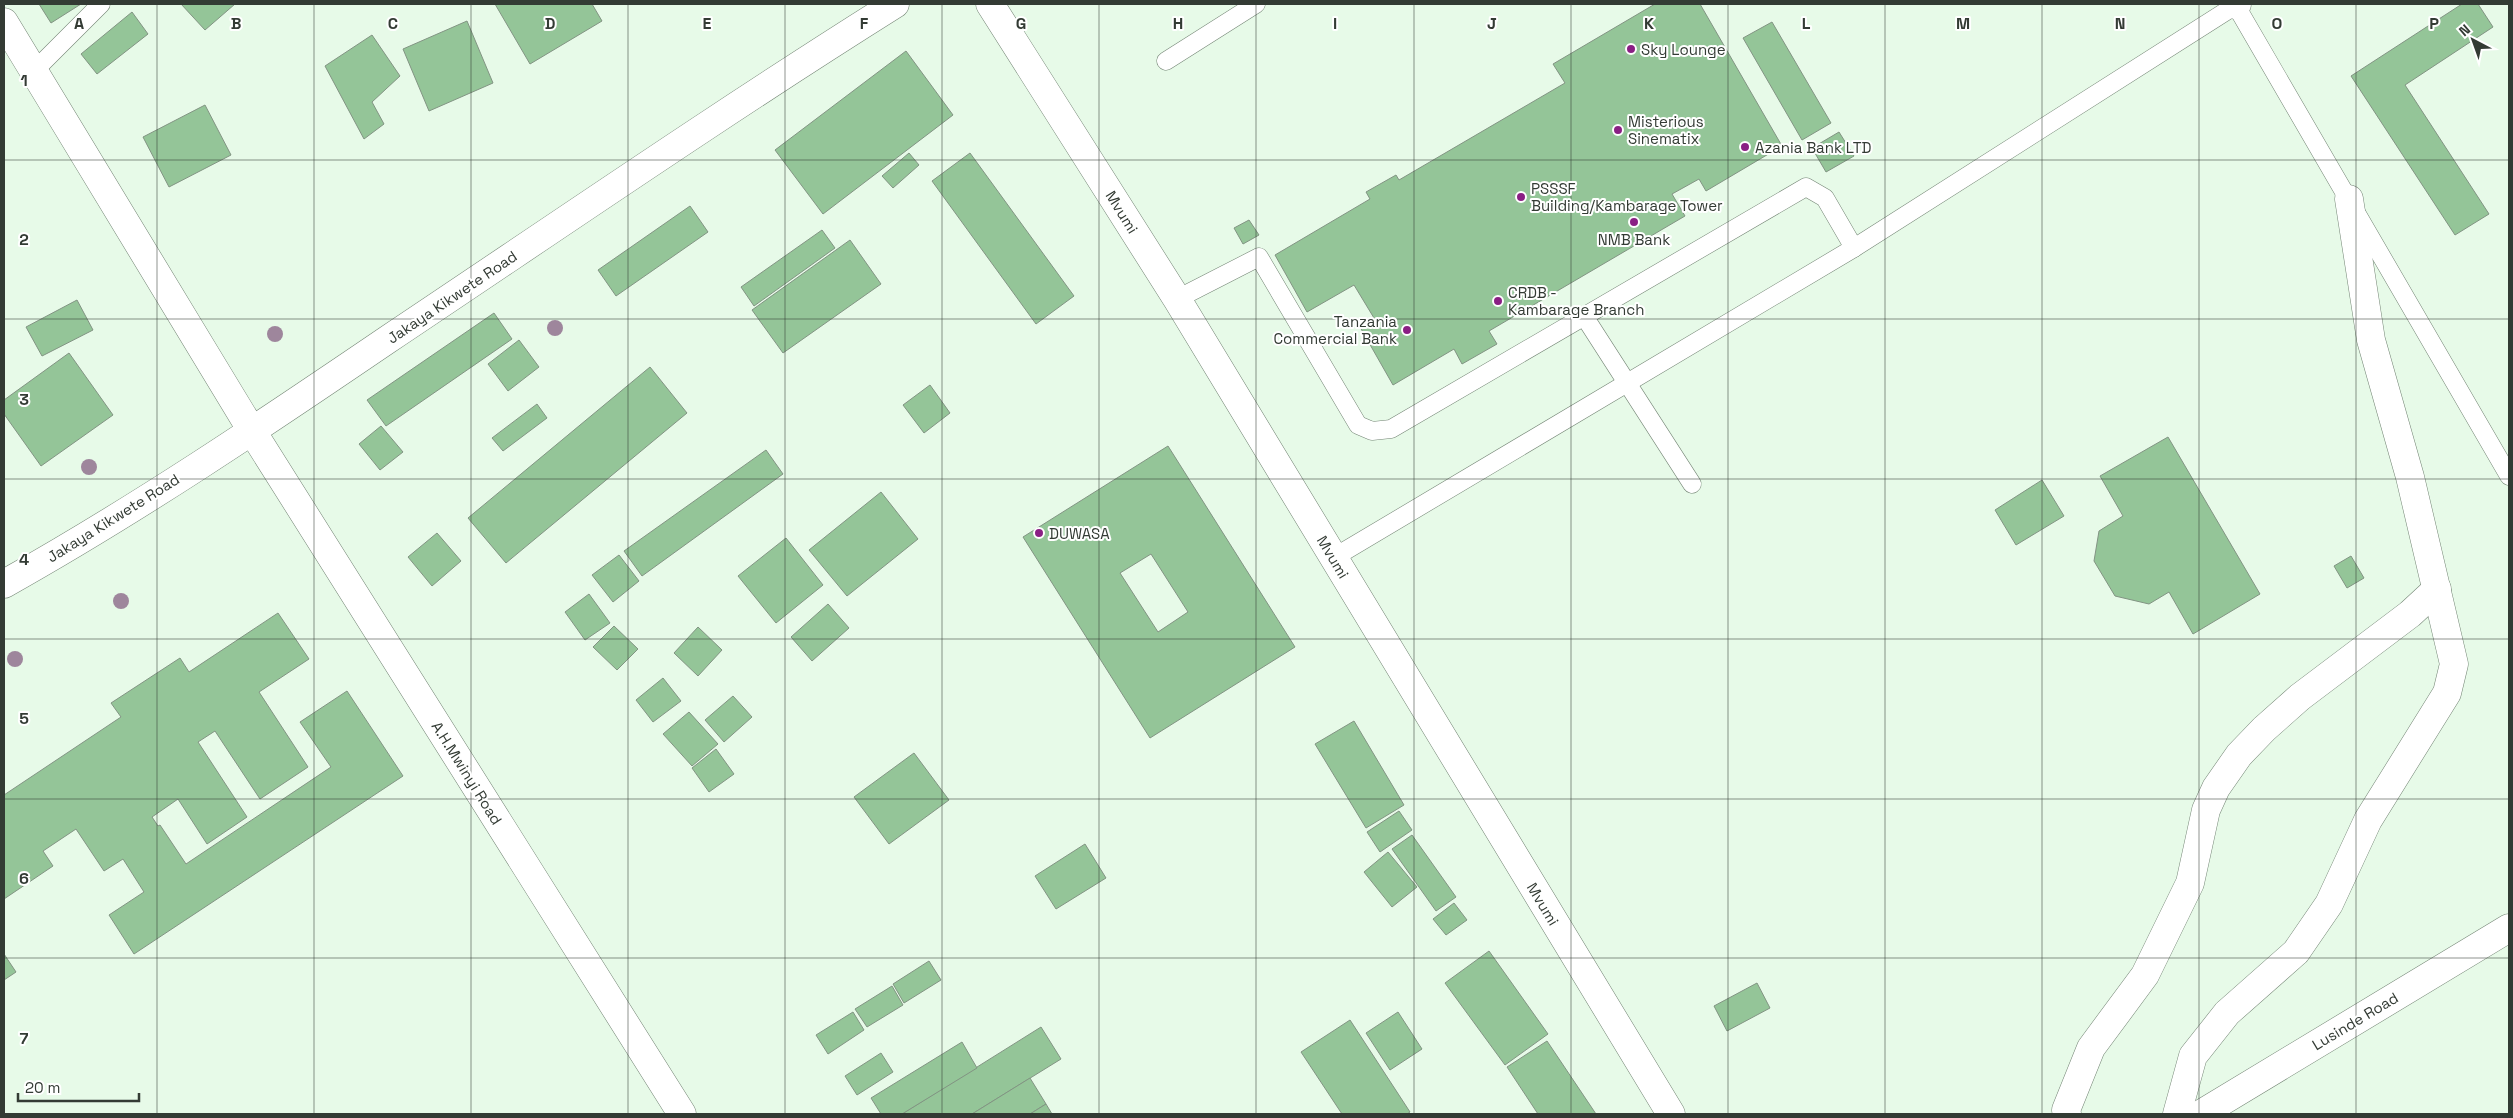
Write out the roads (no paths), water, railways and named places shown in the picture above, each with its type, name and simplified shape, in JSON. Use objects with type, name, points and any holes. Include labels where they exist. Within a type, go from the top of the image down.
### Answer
[{"type":"street","name":"Jakaya Kikwete Road","points":[[4,584],[54,556],[252,431],[765,86],[896,4]]},
{"type":"street","name":"Mvumi","points":[[990,4],[1176,299],[1671,1114]]},
{"type":"street","name":"A.H.Mwinyi Road","points":[[4,22],[252,431],[682,1114]]},
{"type":"street","points":[[2177,1114],[2193,1056],[2227,1013],[2296,952],[2330,904],[2368,820],[2447,693],[2454,664],[2410,477],[2371,340],[2349,198]]},
{"type":"street","points":[[2067,1114],[2066,1110],[2091,1048],[2145,974],[2190,883],[2206,810],[2216,788],[2239,754],[2300,697],[2410,614],[2436,590]]},
{"type":"street","name":"Lusinde Road","points":[[2201,1114],[2509,928]]},
{"type":"lane","points":[[34,71],[101,4]]},
{"type":"lane","points":[[1166,62],[1256,4]]},
{"type":"lane","points":[[1333,558],[1854,248],[2236,4],[2509,476]]},
{"type":"lane","points":[[1176,299],[1259,257],[1358,425],[1372,431],[1391,428],[1806,186],[1825,198],[1854,248]]},
{"type":"lane","points":[[1584,316],[1692,484]]},
{"type":"place","name":"Sky Lounge","points":[[1631,49]]},
{"type":"place","name":"Misterious Sinematix","points":[[1618,130]]},
{"type":"place","name":"Azania Bank LTD","points":[[1745,147]]},
{"type":"place","name":"PSSSF Building/Kambarage Tower","points":[[1521,197]]},
{"type":"place","name":"NMB Bank","points":[[1634,222]]},
{"type":"place","name":"CRDB - Kambarage Branch","points":[[1498,301]]},
{"type":"place","name":"Tanzania Commercial Bank","points":[[1407,330]]},
{"type":"place","name":"DUWASA","points":[[1039,533]]}]
